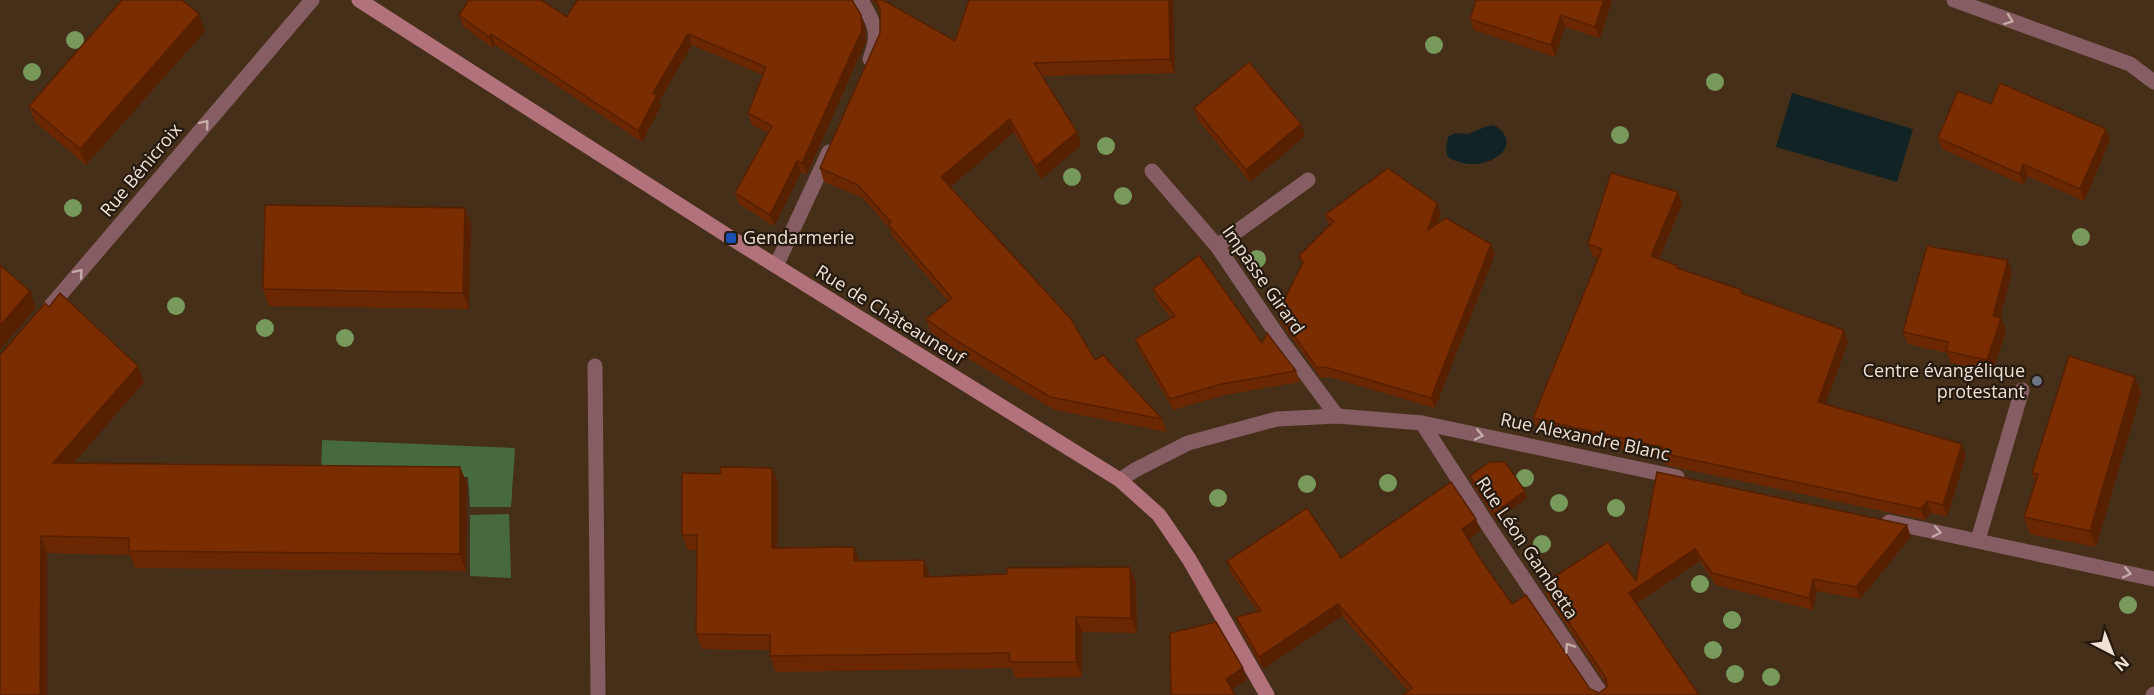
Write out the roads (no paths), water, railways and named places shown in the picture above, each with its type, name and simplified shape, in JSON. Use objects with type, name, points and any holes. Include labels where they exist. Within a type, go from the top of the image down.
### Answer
[{"type":"main road","name":"Rue de Châteauneuf","points":[[359,0],[776,266],[1120,480],[1159,515],[1189,559],[1267,695]]},
{"type":"street","name":"Rue Bénicroix","points":[[39,320],[312,0]]},
{"type":"street","points":[[861,0],[875,23],[876,43],[866,70]]},
{"type":"street","points":[[1954,0],[2130,64],[2154,82]]},
{"type":"street","points":[[776,266],[832,144]]},
{"type":"street","name":"Impasse Girard","points":[[1152,171],[1217,246],[1282,342],[1337,416]]},
{"type":"street","points":[[1217,246],[1308,180]]},
{"type":"street","points":[[595,366],[598,695]]},
{"type":"street","points":[[1978,540],[2022,390]]},
{"type":"street","name":"Rue Alexandre Blanc","points":[[1120,480],[1188,443],[1277,419],[1337,416],[1422,423],[1697,481]]},
{"type":"street","name":"Rue Léon Gambetta","points":[[1422,423],[1602,695]]},
{"type":"street","points":[[1877,519],[2154,579]]},
{"type":"place","name":"Gendarmerie","points":[[731,238]]},
{"type":"place","name":"Centre évangélique protestant","points":[[2037,381]]}]
